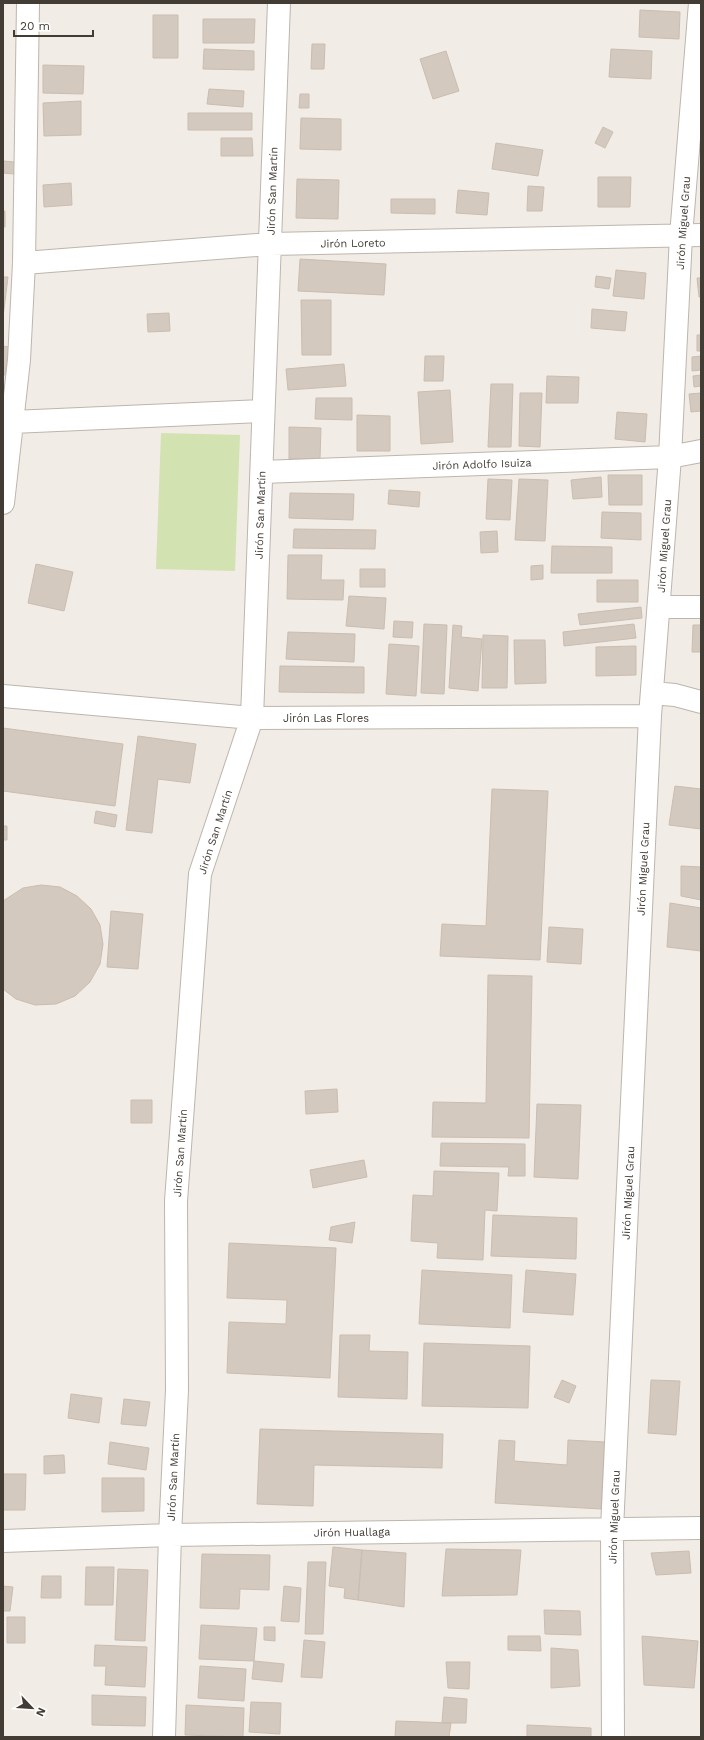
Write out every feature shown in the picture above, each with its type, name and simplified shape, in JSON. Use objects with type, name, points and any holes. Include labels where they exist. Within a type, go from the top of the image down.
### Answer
[{"type":"street","points":[[3,503],[20,360],[24,263],[28,3]]},
{"type":"street","name":"Jirón San Martín","points":[[164,1737],[170,1535],[177,1390],[176,1201],[200,874],[252,718],[279,3]]},
{"type":"street","name":"Jirón Miguel Grau","points":[[613,1737],[612,1529],[650,716],[660,607],[670,457],[691,236],[700,3]]},
{"type":"street","name":"Jirón Loreto","points":[[24,263],[270,244],[691,236]]},
{"type":"street","points":[[12,422],[263,411]]},
{"type":"street","name":"Jirón Adolfo Isuiza","points":[[262,472],[670,457],[701,452]]},
{"type":"street","points":[[660,607],[701,607]]},
{"type":"street","points":[[652,693],[675,695],[701,702]]},
{"type":"street","name":"Jirón Las Flores","points":[[3,696],[252,718],[650,716]]},
{"type":"street","name":"Jirón Huallaga","points":[[3,1541],[170,1535],[701,1528]]},
{"type":"green space","points":[[161,433],[240,435],[235,571],[156,569]]},
{"type":"building","points":[[640,10],[680,12],[679,39],[639,37]]},
{"type":"building","points":[[153,15],[178,15],[178,58],[153,58]]},
{"type":"building","points":[[203,19],[255,19],[254,43],[203,43]]},
{"type":"building","points":[[312,44],[325,44],[324,69],[311,69]]},
{"type":"building","points":[[204,49],[254,51],[254,70],[203,69]]},
{"type":"building","points":[[611,49],[652,51],[651,79],[609,77]]},
{"type":"building","points":[[446,51],[459,91],[433,99],[420,59]]},
{"type":"building","points":[[43,65],[84,66],[83,94],[43,93]]},
{"type":"building","points":[[209,89],[244,91],[243,107],[207,104]]},
{"type":"building","points":[[300,94],[309,94],[309,108],[299,108]]},
{"type":"building","points":[[81,101],[81,135],[44,136],[43,103]]},
{"type":"building","points":[[188,113],[252,113],[252,130],[188,130]]},
{"type":"building","points":[[301,118],[341,119],[341,150],[300,149]]},
{"type":"building","points":[[603,127],[613,132],[605,148],[595,143]]},
{"type":"building","points":[[221,138],[252,138],[253,156],[221,156]]},
{"type":"building","points":[[496,143],[543,150],[538,176],[492,169]]},
{"type":"building","points":[[3,161],[15,162],[14,174],[3,173]]},
{"type":"building","points":[[598,177],[631,177],[630,207],[598,207]]},
{"type":"building","points":[[297,179],[339,180],[338,219],[296,218]]},
{"type":"building","points":[[71,183],[72,205],[44,207],[43,185]]},
{"type":"building","points":[[528,186],[544,187],[542,211],[527,211]]},
{"type":"building","points":[[458,190],[489,193],[487,215],[456,213]]},
{"type":"building","points":[[391,199],[435,199],[435,214],[391,213]]},
{"type":"building","points":[[3,211],[5,211],[5,227],[3,227]]},
{"type":"building","points":[[300,259],[386,264],[384,295],[298,291]]},
{"type":"building","points":[[616,270],[646,273],[644,299],[613,296]]},
{"type":"building","points":[[596,276],[611,278],[609,289],[595,287]]},
{"type":"building","points":[[3,277],[8,277],[3,317]]},
{"type":"building","points":[[697,278],[701,278],[701,297],[699,297]]},
{"type":"building","points":[[301,300],[331,300],[331,355],[302,355]]},
{"type":"building","points":[[592,309],[627,312],[625,331],[591,328]]},
{"type":"building","points":[[169,313],[170,331],[148,332],[147,314]]},
{"type":"building","points":[[697,335],[701,335],[701,351],[697,351]]},
{"type":"building","points":[[3,346],[9,347],[5,375],[3,375]]},
{"type":"building","points":[[425,356],[444,356],[443,381],[424,381]]},
{"type":"building","points":[[701,356],[701,370],[692,371],[692,357]]},
{"type":"building","points":[[344,364],[346,386],[288,390],[286,369]]},
{"type":"building","points":[[701,375],[701,386],[694,387],[693,376]]},
{"type":"building","points":[[547,376],[579,377],[578,403],[546,403]]},
{"type":"building","points":[[491,384],[513,384],[511,447],[488,447]]},
{"type":"building","points":[[450,390],[453,442],[421,444],[418,392]]},
{"type":"building","points":[[520,393],[542,393],[540,447],[519,446]]},
{"type":"building","points":[[701,393],[701,411],[691,412],[689,394]]},
{"type":"building","points":[[316,398],[352,398],[352,420],[315,419]]},
{"type":"building","points":[[617,412],[647,414],[645,442],[615,439]]},
{"type":"building","points":[[357,415],[390,416],[390,451],[357,451]]},
{"type":"building","points":[[289,427],[321,428],[320,459],[289,459]]},
{"type":"building","points":[[608,475],[642,475],[642,505],[609,505]]},
{"type":"building","points":[[601,477],[602,497],[573,499],[571,480]]},
{"type":"building","points":[[488,479],[512,480],[510,520],[486,519]]},
{"type":"building","points":[[519,479],[548,480],[545,541],[515,540]]},
{"type":"building","points":[[389,490],[420,492],[419,507],[388,504]]},
{"type":"building","points":[[290,493],[354,494],[353,520],[289,518]]},
{"type":"building","points":[[602,512],[641,513],[641,540],[601,538]]},
{"type":"building","points":[[294,529],[376,530],[375,549],[293,548]]},
{"type":"building","points":[[497,531],[498,552],[481,553],[480,532]]},
{"type":"building","points":[[552,546],[612,547],[612,573],[551,573]]},
{"type":"building","points":[[288,555],[322,555],[321,580],[344,580],[343,600],[287,599]]},
{"type":"building","points":[[36,564],[73,572],[64,611],[28,603]]},
{"type":"building","points":[[543,565],[543,579],[531,580],[531,566]]},
{"type":"building","points":[[360,569],[385,569],[385,587],[360,587]]},
{"type":"building","points":[[597,580],[638,580],[638,602],[597,602]]},
{"type":"building","points":[[349,596],[386,598],[384,629],[346,626]]},
{"type":"building","points":[[641,607],[642,618],[580,625],[578,614]]},
{"type":"building","points":[[394,621],[413,622],[412,638],[393,637]]},
{"type":"building","points":[[424,624],[447,625],[444,694],[421,693]]},
{"type":"building","points":[[634,624],[636,638],[564,646],[563,632]]},
{"type":"building","points":[[453,625],[462,626],[461,637],[482,639],[478,691],[449,688]]},
{"type":"building","points":[[693,625],[701,625],[701,652],[692,652]]},
{"type":"building","points":[[288,632],[355,634],[354,662],[286,659]]},
{"type":"building","points":[[483,635],[508,636],[507,688],[482,688]]},
{"type":"building","points":[[514,640],[545,640],[546,683],[515,684]]},
{"type":"building","points":[[389,644],[419,646],[416,696],[386,694]]},
{"type":"building","points":[[636,646],[636,675],[596,676],[596,647]]},
{"type":"building","points":[[280,666],[364,667],[364,693],[279,692]]},
{"type":"building","points":[[3,728],[123,744],[115,806],[3,791]]},
{"type":"building","points":[[138,736],[196,744],[190,783],[158,779],[152,833],[126,830]]},
{"type":"building","points":[[675,786],[701,789],[701,829],[669,825]]},
{"type":"building","points":[[492,789],[548,791],[540,960],[440,956],[442,924],[486,926]]},
{"type":"building","points":[[96,811],[117,815],[115,827],[94,823]]},
{"type":"building","points":[[3,826],[7,826],[7,840],[3,840]]},
{"type":"building","points":[[681,866],[701,867],[701,900],[681,896]]},
{"type":"building","points":[[41,885],[60,887],[77,896],[91,909],[100,925],[103,944],[100,964],[90,982],[75,996],[56,1004],[35,1005],[16,999],[3,989],[3,901],[23,888]]},
{"type":"building","points":[[670,903],[701,908],[701,951],[667,947]]},
{"type":"building","points":[[111,911],[143,914],[138,969],[107,967]]},
{"type":"building","points":[[549,927],[583,929],[581,964],[547,962]]},
{"type":"building","points":[[488,975],[532,976],[529,1138],[432,1137],[433,1102],[486,1103]]},
{"type":"building","points":[[337,1089],[338,1112],[306,1114],[305,1091]]},
{"type":"building","points":[[131,1100],[152,1100],[152,1123],[131,1123]]},
{"type":"building","points":[[537,1104],[581,1105],[578,1179],[534,1177]]},
{"type":"building","points":[[441,1143],[525,1144],[525,1176],[508,1176],[509,1167],[440,1166]]},
{"type":"building","points":[[364,1160],[367,1177],[313,1188],[310,1170]]},
{"type":"building","points":[[434,1171],[499,1173],[497,1211],[485,1210],[483,1260],[437,1258],[438,1243],[411,1241],[413,1195],[433,1196]]},
{"type":"building","points":[[493,1215],[577,1218],[576,1259],[491,1256]]},
{"type":"building","points":[[355,1222],[352,1243],[329,1240],[331,1227]]},
{"type":"building","points":[[229,1243],[336,1248],[330,1378],[227,1373],[229,1322],[286,1324],[287,1300],[227,1298]]},
{"type":"building","points":[[422,1270],[512,1275],[510,1328],[419,1324]]},
{"type":"building","points":[[526,1270],[576,1274],[573,1315],[523,1312]]},
{"type":"building","points":[[340,1335],[370,1335],[369,1351],[408,1352],[407,1399],[338,1397]]},
{"type":"building","points":[[424,1343],[530,1346],[528,1408],[422,1406]]},
{"type":"building","points":[[562,1380],[576,1386],[569,1403],[554,1397]]},
{"type":"building","points":[[651,1380],[680,1381],[676,1435],[648,1433]]},
{"type":"building","points":[[71,1394],[102,1398],[99,1423],[68,1418]]},
{"type":"building","points":[[124,1399],[150,1402],[146,1426],[121,1424]]},
{"type":"building","points":[[260,1429],[443,1434],[442,1468],[314,1465],[313,1506],[257,1504]]},
{"type":"building","points":[[499,1440],[515,1441],[514,1461],[567,1465],[568,1440],[605,1442],[601,1509],[495,1503]]},
{"type":"building","points":[[110,1442],[149,1448],[146,1470],[108,1464]]},
{"type":"building","points":[[64,1455],[65,1473],[44,1474],[44,1456]]},
{"type":"building","points":[[3,1474],[26,1474],[25,1510],[3,1510]]},
{"type":"building","points":[[102,1478],[144,1478],[144,1511],[102,1512]]},
{"type":"building","points":[[333,1547],[362,1550],[358,1600],[344,1598],[345,1588],[329,1586]]},
{"type":"building","points":[[446,1549],[521,1550],[517,1595],[442,1596]]},
{"type":"building","points":[[362,1550],[406,1553],[404,1607],[358,1600]]},
{"type":"building","points":[[689,1551],[691,1573],[656,1575],[651,1553]]},
{"type":"building","points":[[202,1554],[270,1555],[269,1590],[240,1589],[239,1609],[200,1608]]},
{"type":"building","points":[[308,1562],[326,1562],[323,1634],[305,1634]]},
{"type":"building","points":[[86,1567],[114,1567],[113,1605],[85,1605]]},
{"type":"building","points":[[118,1569],[148,1570],[145,1641],[115,1640]]},
{"type":"building","points":[[42,1576],[61,1576],[61,1598],[41,1598]]},
{"type":"building","points":[[3,1586],[13,1587],[10,1611],[3,1611]]},
{"type":"building","points":[[284,1586],[301,1588],[299,1622],[281,1621]]},
{"type":"building","points":[[544,1610],[580,1611],[581,1635],[545,1634]]},
{"type":"building","points":[[7,1617],[25,1617],[25,1643],[7,1643]]},
{"type":"building","points":[[201,1625],[257,1628],[254,1661],[199,1659]]},
{"type":"building","points":[[264,1627],[275,1627],[275,1641],[264,1640]]},
{"type":"building","points":[[508,1636],[540,1636],[541,1651],[508,1650]]},
{"type":"building","points":[[642,1636],[698,1641],[694,1688],[644,1685]]},
{"type":"building","points":[[304,1640],[325,1642],[322,1678],[301,1677]]},
{"type":"building","points":[[95,1645],[147,1647],[145,1687],[105,1685],[106,1666],[94,1666]]},
{"type":"building","points":[[551,1648],[578,1650],[580,1686],[551,1688]]},
{"type":"building","points":[[254,1661],[284,1664],[282,1682],[252,1679]]},
{"type":"building","points":[[446,1662],[470,1662],[469,1689],[448,1688]]},
{"type":"building","points":[[200,1666],[246,1669],[244,1701],[198,1698]]},
{"type":"building","points":[[92,1695],[146,1697],[145,1726],[92,1725]]},
{"type":"building","points":[[444,1697],[467,1699],[466,1723],[442,1723]]},
{"type":"building","points":[[251,1702],[281,1703],[280,1734],[249,1732]]},
{"type":"building","points":[[186,1705],[244,1708],[243,1737],[185,1735]]},
{"type":"building","points":[[396,1721],[451,1723],[449,1737],[395,1737]]},
{"type":"building","points":[[527,1725],[591,1728],[591,1737],[527,1737]]}]
